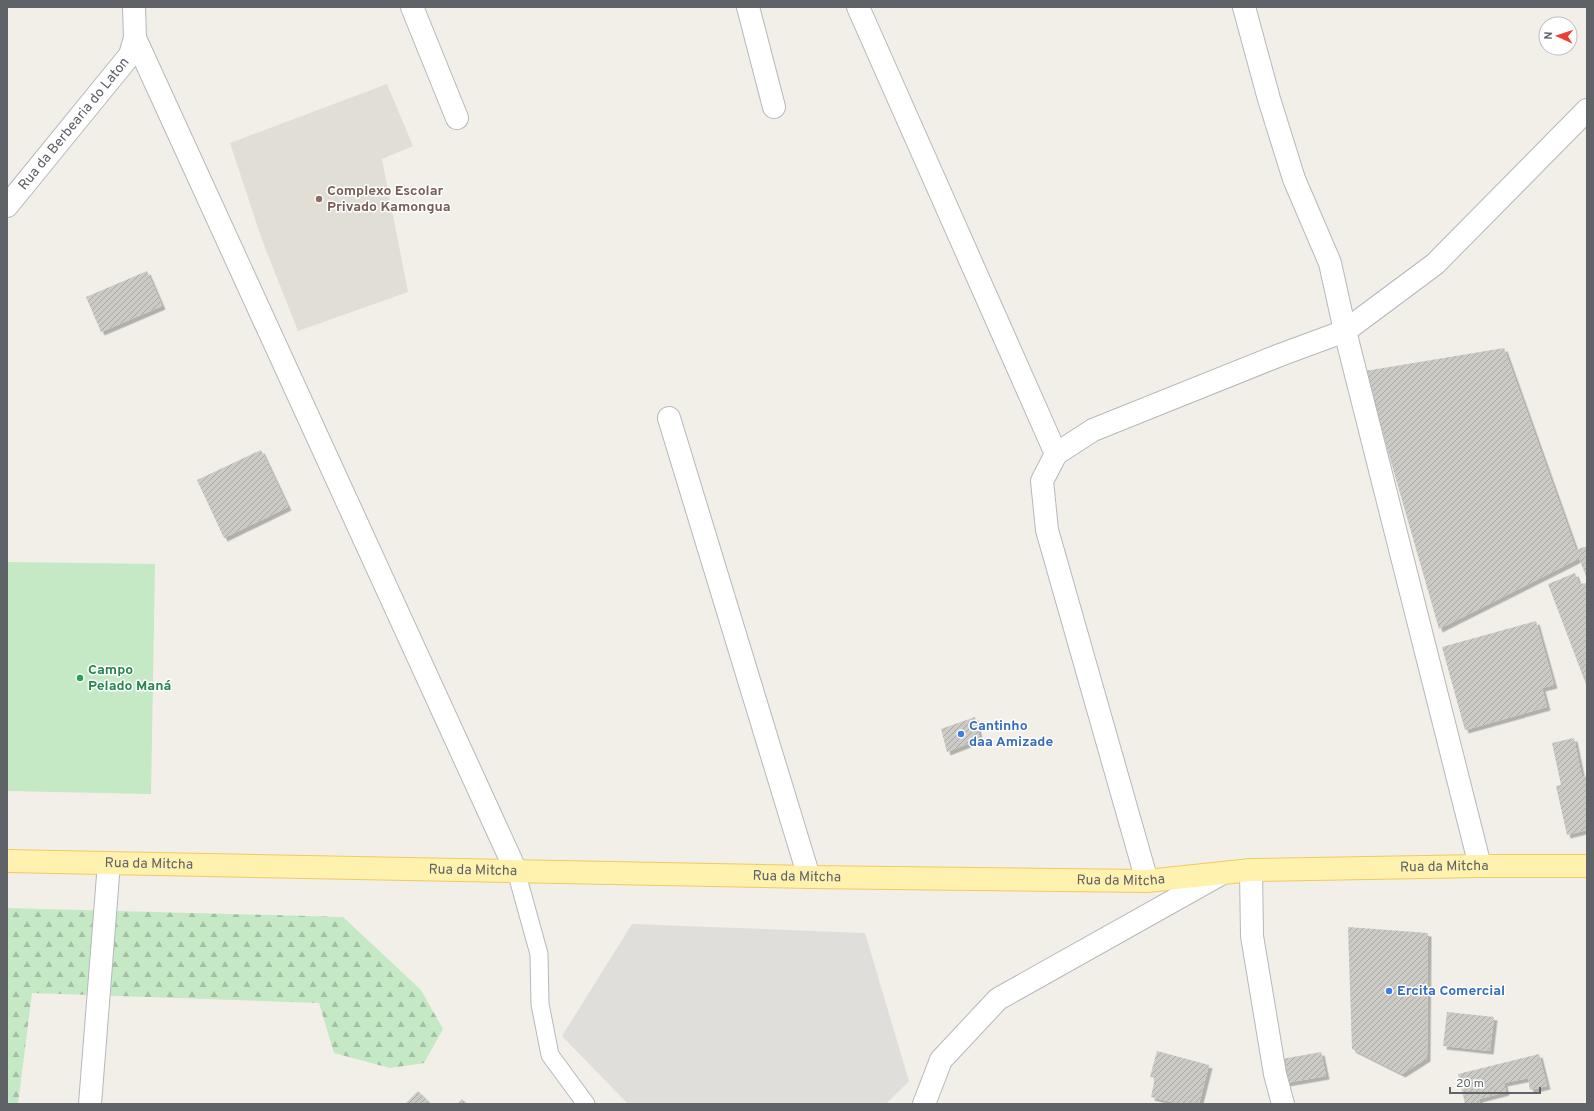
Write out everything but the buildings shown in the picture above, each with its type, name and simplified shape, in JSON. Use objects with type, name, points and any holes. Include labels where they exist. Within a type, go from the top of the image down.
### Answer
[{"type":"main road","name":"Rua da Mitcha","points":[[7,861],[809,877],[1147,881],[1250,870],[1480,866],[1587,866]]},
{"type":"street","points":[[134,7],[135,38],[516,871]]},
{"type":"street","points":[[412,7],[457,118]]},
{"type":"street","points":[[748,7],[774,107]]},
{"type":"street","points":[[858,7],[1056,454]]},
{"type":"street","points":[[1244,7],[1269,99],[1294,179],[1330,263],[1345,330],[1480,866]]},
{"type":"street","name":"Rua da Berbearia do Laton","points":[[7,206],[130,55],[135,38]]},
{"type":"street","points":[[1147,881],[1047,530],[1042,481],[1056,454],[1093,430],[1345,330],[1435,264],[1587,110]]},
{"type":"street","points":[[669,418],[809,877]]},
{"type":"street","points":[[90,1104],[109,863]]},
{"type":"street","points":[[1250,870],[1252,936],[1275,1074],[1283,1104]]},
{"type":"street","points":[[924,1104],[941,1060],[998,999],[1221,874]]},
{"type":"lane","points":[[516,871],[539,954],[540,1004],[550,1055],[586,1104]]},
{"type":"shaded area","name":"Complexo Escolar Privado Kamongua","points":[[387,84],[413,146],[382,159],[408,292],[298,331],[262,240],[230,143]]},
{"type":"shaded area","points":[[632,924],[865,933],[909,1081],[886,1104],[628,1104],[562,1036]]},
{"type":"green space","name":"Campo Pelado Maná","points":[[7,562],[155,564],[151,794],[7,791]]},
{"type":"green space","points":[[7,908],[343,917],[421,990],[443,1029],[424,1063],[390,1068],[334,1053],[319,1003],[32,993],[18,1104],[7,1104]]},
{"type":"place","name":"Complexo Escolar Privado Kamongua","points":[[319,199]]},
{"type":"place","name":"Campo Pelado Maná","points":[[80,678]]},
{"type":"place","name":"Cantinho daa Amizade","points":[[961,734]]},
{"type":"place","name":"Ercita Comercial","points":[[1389,991]]}]
